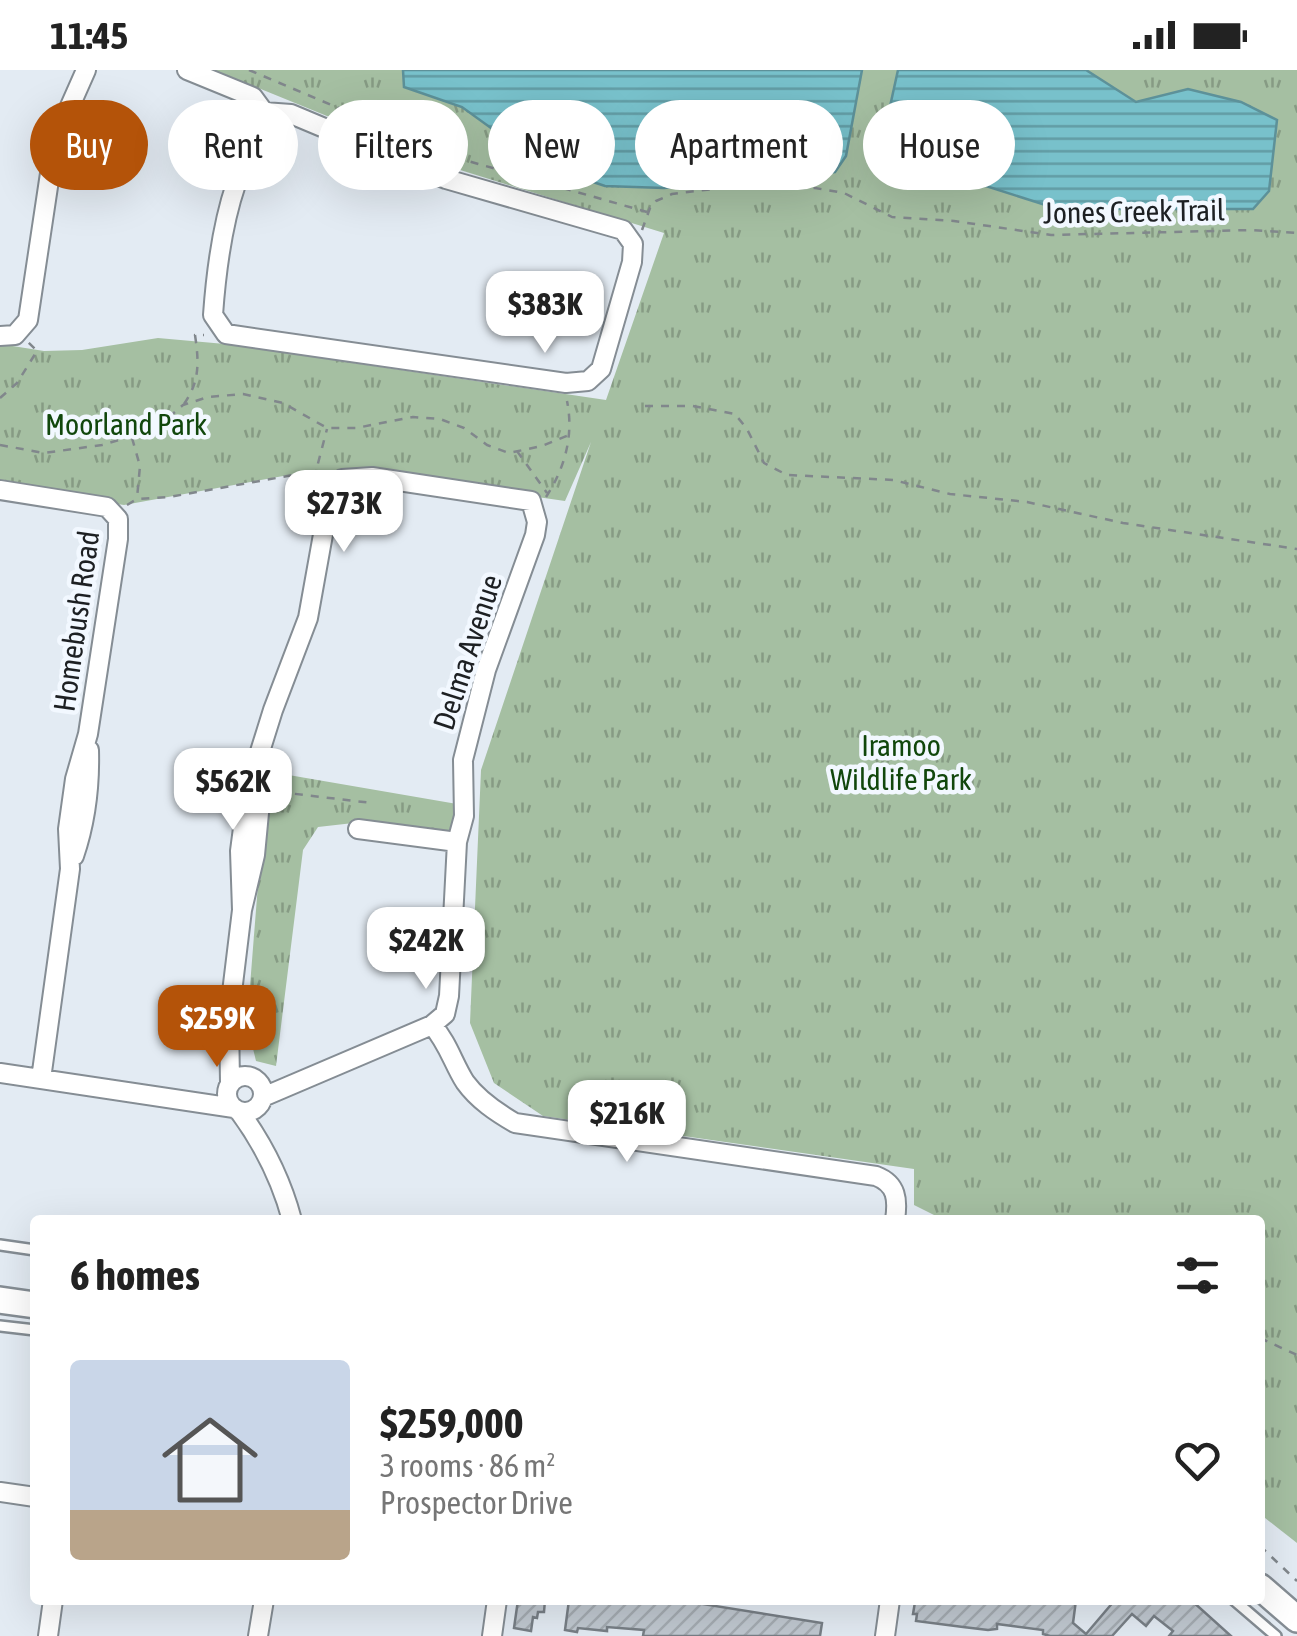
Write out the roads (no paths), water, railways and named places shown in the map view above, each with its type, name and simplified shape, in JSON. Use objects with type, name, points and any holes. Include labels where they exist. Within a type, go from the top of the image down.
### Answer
[{"type":"street","points":[[0,336],[15,334],[28,320],[55,140],[86,70]]},
{"type":"street","points":[[187,70],[256,100]]},
{"type":"street","points":[[264,112],[291,114],[446,179],[623,230],[633,244],[632,262],[601,369],[588,381],[566,383],[234,337],[222,331],[213,316],[227,218],[264,112]]},
{"type":"street","name":"Delma Avenue","points":[[229,1038],[242,910],[261,792],[260,758],[273,710],[308,618],[327,507],[335,484],[355,477],[543,501],[535,535],[472,715],[463,760],[464,816],[457,842],[448,1008],[432,1026]]},
{"type":"street","name":"Homebush Road","points":[[0,490],[107,507],[118,520],[88,734],[90,780],[83,832],[70,868],[40,1079]]},
{"type":"street","points":[[358,829],[457,842]]},
{"type":"street","points":[[183,1100],[229,1086],[239,1076],[258,1090],[304,1079],[432,1026],[449,1047],[464,1080],[478,1098],[515,1123],[876,1176],[888,1180],[894,1190],[895,1215]]},
{"type":"street","points":[[229,1038],[228,1099],[264,1144],[291,1215]]},
{"type":"street","points":[[229,1038],[258,1090],[264,1144]]},
{"type":"street","points":[[0,1073],[250,1111],[258,1090]]},
{"type":"street","points":[[0,1300],[30,1304]]},
{"type":"street","points":[[0,1492],[30,1496]]},
{"type":"street","points":[[1265,1591],[1297,1619]]},
{"type":"street","points":[[48,1636],[52,1605]]},
{"type":"street","points":[[258,1636],[263,1605]]},
{"type":"street","points":[[492,1636],[497,1605]]},
{"type":"street","points":[[885,1636],[886,1605]]},
{"type":"lane","points":[[0,1245],[30,1249]]},
{"type":"lane","points":[[0,1326],[30,1329]]},
{"type":"lane","points":[[1240,1605],[1276,1636]]},
{"type":"water","points":[[403,70],[862,70],[843,160],[843,100],[635,100],[635,187],[615,186],[615,100],[488,100],[488,126],[468,111],[468,100],[442,100],[404,87]]},
{"type":"water","points":[[898,70],[1086,70],[1136,102],[1188,89],[1241,102],[1277,120],[1269,191],[1253,209],[1058,209],[999,190],[1015,190],[1015,100],[891,100]]},
{"type":"park label","name":"Moorland Park","points":[[126,424]]},
{"type":"park label","name":"Iramoo Wildlife Park","points":[[901,762]]}]
